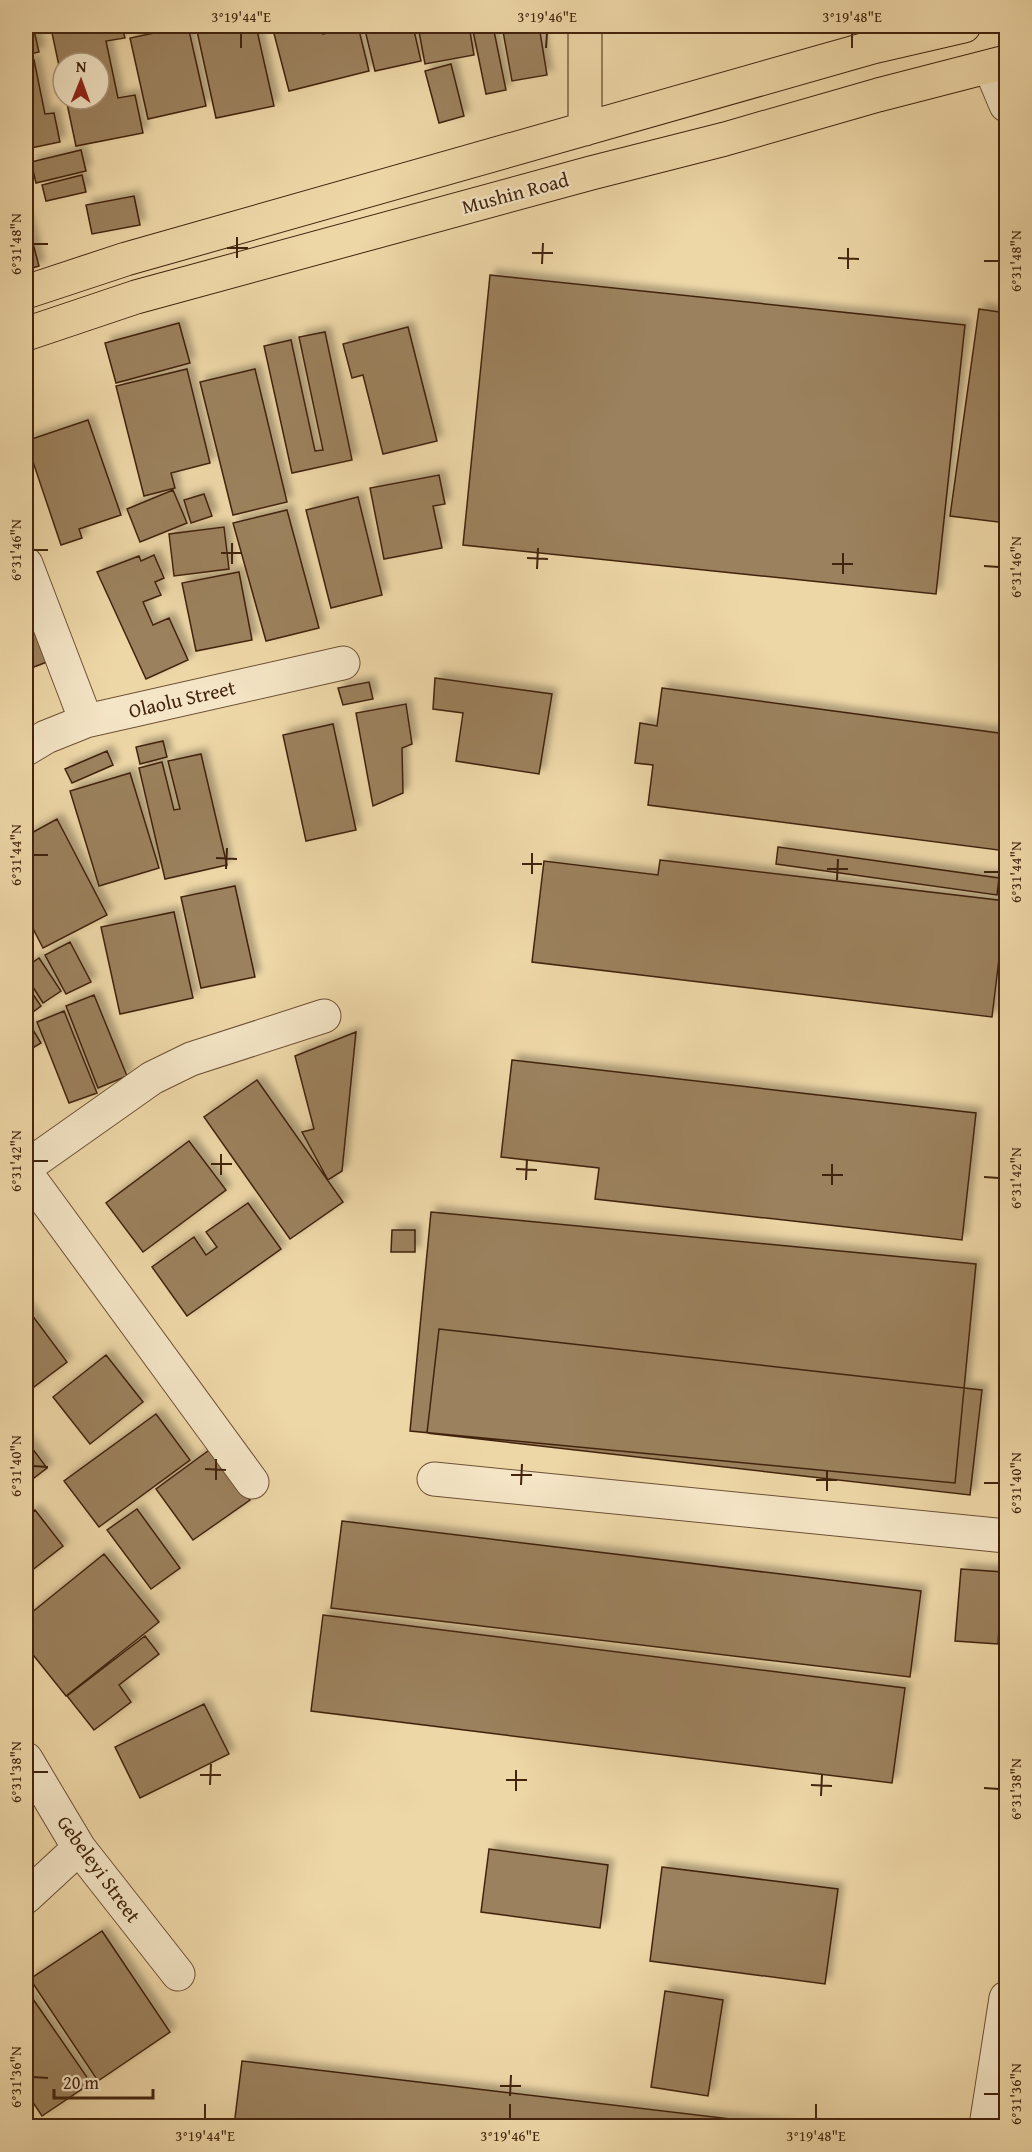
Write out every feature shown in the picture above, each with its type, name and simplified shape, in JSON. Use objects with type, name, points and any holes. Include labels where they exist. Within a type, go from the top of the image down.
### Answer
[{"type":"main road","points":[[585,26],[585,129]]},
{"type":"main road","points":[[26,292],[126,259],[873,47],[964,26]]},
{"type":"main road","name":"Mushin Road","points":[[26,334],[136,297],[998,64]]},
{"type":"street","points":[[998,64],[1006,105]]},
{"type":"street","points":[[26,564],[86,721]]},
{"type":"street","name":"Olaolu Street","points":[[26,749],[46,737],[86,721],[343,663]]},
{"type":"street","points":[[26,1167],[152,1078],[191,1059],[324,1016]]},
{"type":"street","points":[[26,1173],[252,1482]]},
{"type":"street","points":[[434,1479],[1006,1536]]},
{"type":"street","name":"Gebeleyi Street","points":[[26,1759],[79,1848],[178,1974]]},
{"type":"street","points":[[26,1897],[79,1848]]},
{"type":"street","points":[[987,2127],[1006,1998]]},
{"type":"building","points":[[33,26],[39,52],[26,55],[26,27]]},
{"type":"building","points":[[122,26],[125,38],[106,41],[108,51],[56,51],[51,28]]},
{"type":"building","points":[[188,26],[206,106],[148,119],[130,38]]},
{"type":"building","points":[[208,26],[256,26],[274,106],[216,118],[197,31],[209,29]]},
{"type":"building","points":[[272,26],[321,26],[323,34],[340,30],[339,26],[358,26],[369,71],[289,91]]},
{"type":"building","points":[[364,26],[413,26],[421,61],[375,71]]},
{"type":"building","points":[[418,26],[469,26],[474,55],[425,64]]},
{"type":"building","points":[[472,26],[493,26],[506,90],[486,94]]},
{"type":"building","points":[[502,26],[539,26],[547,75],[512,81]]},
{"type":"building","points":[[34,60],[45,114],[54,113],[60,142],[26,149],[26,62]]},
{"type":"building","points":[[451,64],[464,116],[439,123],[425,71]]},
{"type":"building","points":[[111,65],[118,98],[135,95],[143,133],[76,146],[69,111],[111,111]]},
{"type":"building","points":[[81,150],[86,171],[36,183],[31,162]]},
{"type":"building","points":[[82,175],[86,192],[46,201],[42,185]]},
{"type":"building","points":[[134,196],[140,225],[92,234],[86,205]]},
{"type":"building","points":[[26,217],[39,266],[26,270]]},
{"type":"building","points":[[490,275],[965,325],[936,594],[463,545]]},
{"type":"building","points":[[979,309],[1006,313],[1006,523],[950,516]]},
{"type":"building","points":[[179,323],[190,363],[116,383],[105,343]]},
{"type":"building","points":[[408,327],[437,441],[383,454],[363,375],[352,378],[343,344]]},
{"type":"building","points":[[325,332],[352,460],[292,473],[264,346],[291,340],[315,451],[323,450],[299,337]]},
{"type":"building","points":[[187,369],[210,463],[171,473],[175,488],[144,496],[116,386]]},
{"type":"building","points":[[255,369],[287,502],[233,515],[200,382]]},
{"type":"building","points":[[88,420],[121,515],[79,529],[82,538],[61,545],[26,441]]},
{"type":"building","points":[[439,475],[445,504],[433,506],[442,548],[384,559],[370,488]]},
{"type":"building","points":[[173,490],[187,523],[140,542],[127,509]]},
{"type":"building","points":[[204,494],[212,516],[191,523],[184,500]]},
{"type":"building","points":[[358,497],[382,595],[331,608],[306,510]]},
{"type":"building","points":[[287,510],[319,628],[266,641],[233,523]]},
{"type":"building","points":[[224,527],[229,569],[174,576],[169,534]]},
{"type":"building","points":[[154,555],[164,578],[155,582],[161,595],[143,602],[153,625],[169,618],[188,660],[146,679],[97,572],[139,556],[141,561]]},
{"type":"building","points":[[239,572],[252,640],[196,651],[182,583]]},
{"type":"building","points":[[26,607],[47,662],[26,670]]},
{"type":"building","points":[[435,678],[552,694],[539,774],[456,761],[463,713],[433,709]]},
{"type":"building","points":[[369,682],[373,699],[343,705],[338,688]]},
{"type":"building","points":[[662,688],[1006,734],[1006,851],[648,805],[653,765],[635,763],[640,723],[657,726]]},
{"type":"building","points":[[406,704],[412,744],[402,748],[403,793],[373,806],[356,713]]},
{"type":"building","points":[[333,724],[356,830],[306,841],[283,735]]},
{"type":"building","points":[[163,741],[167,757],[140,764],[136,747]]},
{"type":"building","points":[[107,751],[113,765],[72,783],[65,769]]},
{"type":"building","points":[[201,754],[227,865],[165,879],[139,768],[162,762],[174,810],[180,809],[168,761]]},
{"type":"building","points":[[130,773],[159,868],[99,886],[70,791]]},
{"type":"building","points":[[57,819],[107,915],[43,948],[26,915],[26,836]]},
{"type":"building","points":[[778,847],[999,878],[997,895],[776,864]]},
{"type":"building","points":[[660,860],[1006,901],[992,1017],[532,962],[544,861],[658,875]]},
{"type":"building","points":[[235,886],[255,977],[201,988],[181,897]]},
{"type":"building","points":[[174,912],[193,998],[120,1014],[101,927]]},
{"type":"building","points":[[70,942],[91,982],[66,994],[45,955]]},
{"type":"building","points":[[39,958],[61,991],[43,1003],[26,976],[26,967]]},
{"type":"building","points":[[26,984],[41,1006],[26,1017]]},
{"type":"building","points":[[94,995],[127,1076],[98,1088],[66,1006]]},
{"type":"building","points":[[64,1011],[97,1093],[69,1103],[37,1022]]},
{"type":"building","points":[[30,1025],[41,1043],[26,1052],[26,1027]]},
{"type":"building","points":[[356,1032],[342,1171],[328,1180],[302,1132],[314,1129],[295,1056]]},
{"type":"building","points":[[512,1060],[976,1113],[962,1240],[595,1199],[599,1168],[501,1157]]},
{"type":"building","points":[[257,1080],[343,1202],[290,1239],[204,1117]]},
{"type":"building","points":[[189,1141],[226,1190],[143,1252],[106,1203]]},
{"type":"building","points":[[248,1203],[281,1249],[187,1316],[152,1267],[194,1237],[206,1255],[217,1247],[206,1232]]},
{"type":"building","points":[[431,1212],[976,1264],[955,1483],[410,1431]]},
{"type":"building","points":[[392,1230],[415,1230],[415,1252],[391,1252]]},
{"type":"building","points":[[26,1307],[67,1362],[26,1393]]},
{"type":"building","points":[[439,1329],[982,1390],[970,1495],[427,1433]]},
{"type":"building","points":[[106,1355],[143,1402],[90,1444],[53,1397]]},
{"type":"building","points":[[156,1414],[190,1460],[99,1527],[64,1481]]},
{"type":"building","points":[[26,1440],[47,1468],[26,1484]]},
{"type":"building","points":[[212,1448],[250,1500],[193,1540],[156,1489]]},
{"type":"building","points":[[137,1509],[180,1568],[151,1589],[107,1530]]},
{"type":"building","points":[[35,1510],[63,1546],[26,1575],[26,1517]]},
{"type":"building","points":[[342,1521],[921,1591],[910,1677],[331,1608]]},
{"type":"building","points":[[104,1554],[159,1622],[66,1696],[26,1646],[26,1617]]},
{"type":"building","points":[[961,1569],[1003,1572],[998,1644],[955,1641]]},
{"type":"building","points":[[323,1615],[905,1688],[892,1783],[311,1711]]},
{"type":"building","points":[[145,1636],[159,1654],[119,1685],[131,1702],[94,1730],[67,1696]]},
{"type":"building","points":[[204,1704],[229,1754],[140,1798],[115,1747]]},
{"type":"building","points":[[489,1849],[608,1865],[600,1928],[481,1912]]},
{"type":"building","points":[[662,1867],[838,1889],[825,1984],[650,1961]]},
{"type":"building","points":[[102,1931],[170,2032],[98,2081],[30,1979]]},
{"type":"building","points":[[26,1989],[91,2083],[42,2116],[26,2092]]},
{"type":"building","points":[[665,1991],[723,2000],[708,2096],[651,2087]]},
{"type":"building","points":[[242,2061],[790,2126],[234,2126]]}]
